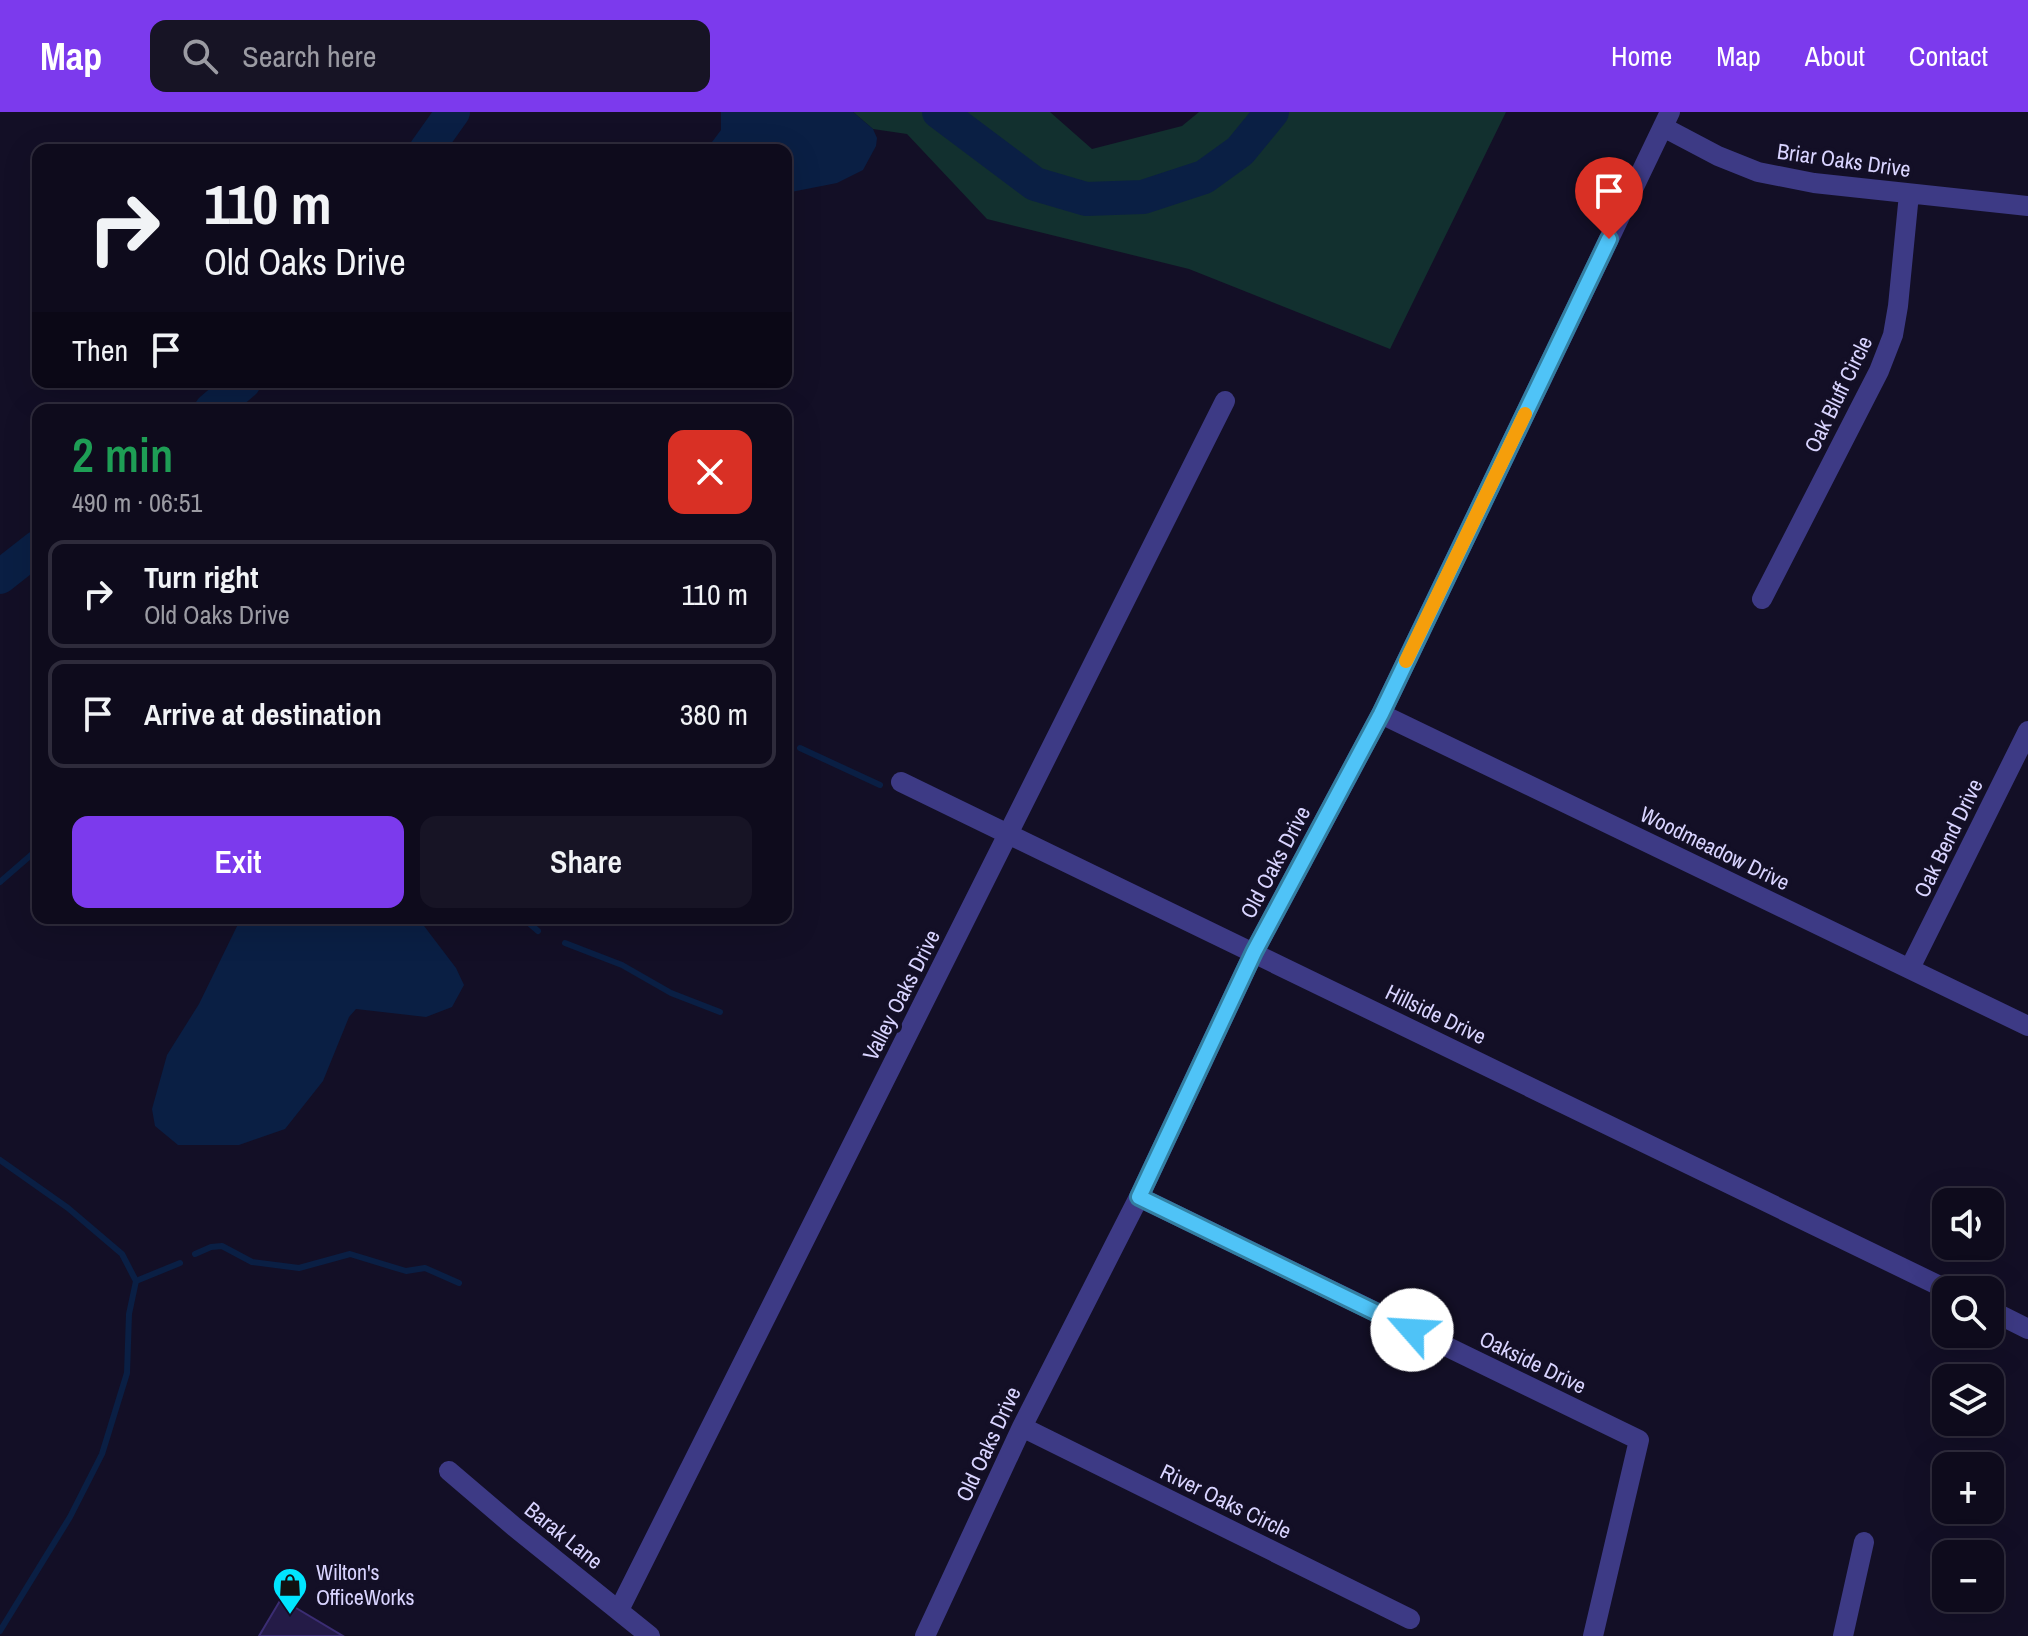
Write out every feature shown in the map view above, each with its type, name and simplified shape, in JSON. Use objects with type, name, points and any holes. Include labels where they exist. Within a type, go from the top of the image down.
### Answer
[{"type":"street","name":"Briar Oaks Drive","points":[[1666,120],[1718,156],[1758,172],[1814,183],[2028,206]]},
{"type":"street","name":"Old Oaks Drive","points":[[925,1636],[1022,1427],[1139,1197],[1254,952],[1381,714],[1666,120]]},
{"type":"street","name":"Oak Bluff Circle","points":[[1762,599],[1879,371],[1893,335],[1909,194]]},
{"type":"street","name":"Valley Oaks Drive","points":[[619,1610],[1225,401]]},
{"type":"street","name":"Woodmeadow Drive","points":[[1381,714],[2028,1026]]},
{"type":"street","name":"Oak Bend Drive","points":[[1910,968],[2028,731]]},
{"type":"street","name":"Hillside Drive","points":[[901,782],[1932,1282]]},
{"type":"street","name":"Oakside Drive","points":[[1139,1197],[1639,1440],[1593,1636]]},
{"type":"street","points":[[2004,1317],[2028,1329]]},
{"type":"street","name":"River Oaks Circle","points":[[1022,1427],[1410,1619]]},
{"type":"street","name":"Barak Lane","points":[[449,1471],[650,1636]]},
{"type":"street","points":[[1843,1636],[1864,1542]]},
{"type":"green space","points":[[853,112],[1050,112],[1092,149],[1182,126],[1199,112],[1506,112],[1390,349],[1189,269],[987,219],[907,134],[873,129]]},
{"type":"water","points":[[721,112],[853,112],[873,129],[877,138],[863,170],[837,183],[792,192],[792,144],[710,144],[721,130]]},
{"type":"water","points":[[238,924],[423,924],[456,968],[464,985],[452,1007],[426,1017],[356,1009],[349,1017],[323,1081],[285,1129],[239,1145],[178,1145],[155,1126],[152,1109],[167,1055],[199,1004]]},
{"type":"building","name":"Wilton's OfficeWorks","points":[[281,1599],[343,1636],[259,1636]]},
{"type":"waterway","points":[[430,144],[453,112]]},
{"type":"waterway","points":[[939,112],[1035,184],[1086,199],[1143,197],[1204,177],[1240,151],[1272,112]]},
{"type":"waterway","points":[[218,404],[237,388]]},
{"type":"waterway","points":[[0,577],[32,552]]},
{"type":"waterway","points":[[800,748],[880,785]]},
{"type":"waterway","points":[[0,882],[32,854]]},
{"type":"waterway","points":[[530,924],[538,931]]},
{"type":"waterway","points":[[565,943],[622,965],[671,993],[720,1012]]},
{"type":"waterway","points":[[0,1160],[68,1208],[122,1254],[136,1281],[129,1314],[127,1373],[102,1454],[70,1517],[0,1631]]},
{"type":"waterway","points":[[195,1254],[222,1246],[252,1262],[299,1268],[350,1254],[406,1271],[425,1268],[459,1283]]},
{"type":"waterway","points":[[136,1281],[180,1263]]},
{"type":"slow traffic","points":[[1406,661],[1525,414]]},
{"type":"place","name":"Wilton's OfficeWorks","points":[[290,1616]]},
{"type":"route","points":[[1412,1330],[1139,1197],[1254,952],[1381,714],[1609,239]]}]
